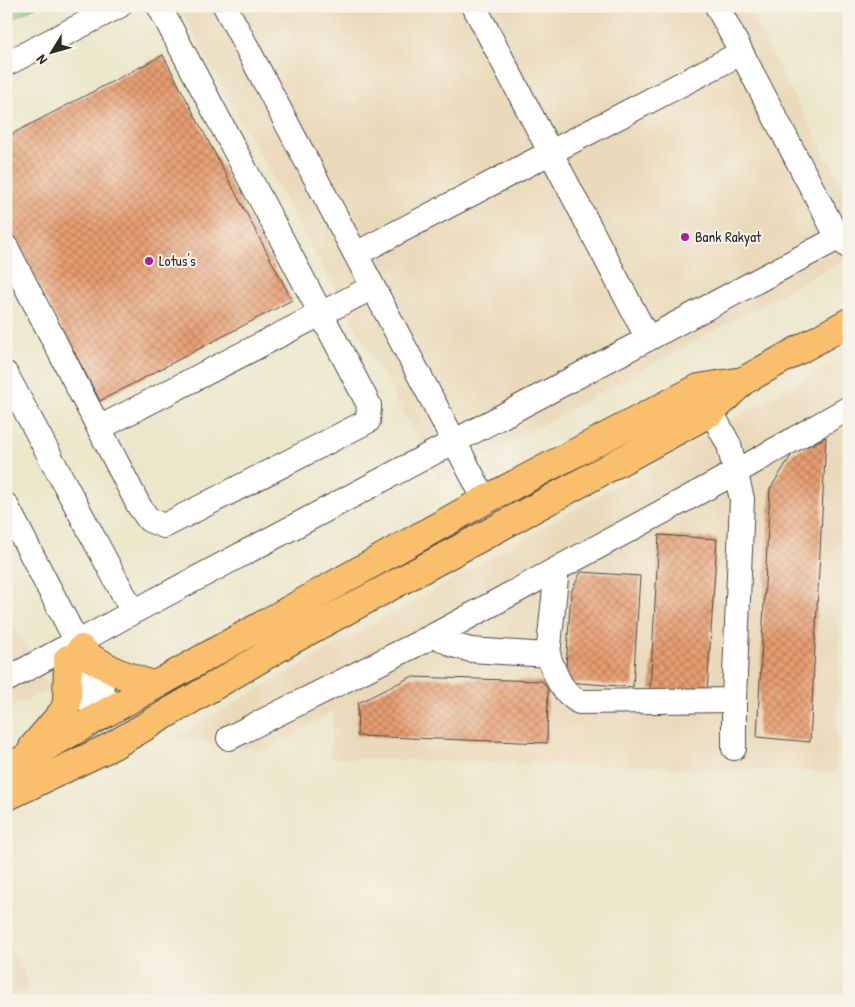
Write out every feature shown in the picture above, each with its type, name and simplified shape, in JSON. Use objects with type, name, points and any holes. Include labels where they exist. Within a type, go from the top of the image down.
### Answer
[{"type":"main road","points":[[6,787],[154,686],[485,500],[705,400],[849,322]]},
{"type":"main road","points":[[6,797],[112,746],[705,400]]},
{"type":"main road","points":[[14,764],[108,717],[160,702],[226,666],[290,641]]},
{"type":"main road","points":[[14,764],[63,712],[67,703],[72,650],[116,672],[154,686]]},
{"type":"street","points":[[6,64],[119,6]]},
{"type":"street","points":[[6,247],[98,428],[139,506],[149,520],[164,526],[368,421],[369,406],[159,6]]},
{"type":"street","points":[[226,6],[485,500]]},
{"type":"street","points":[[474,6],[648,339]]},
{"type":"street","points":[[6,680],[72,650],[133,612],[648,339],[844,243],[716,6]]},
{"type":"street","points":[[356,254],[741,53]]},
{"type":"street","points":[[98,428],[373,287]]},
{"type":"street","points":[[6,374],[133,612]]},
{"type":"street","points":[[705,400],[729,445],[742,499],[734,700],[734,748]]},
{"type":"street","points":[[229,738],[435,635],[736,472],[849,408]]},
{"type":"street","points":[[6,505],[72,650]]},
{"type":"street","points":[[6,540],[72,650],[108,717]]},
{"type":"street","points":[[557,569],[548,654],[557,679],[570,696],[579,702],[734,700]]},
{"type":"street","points":[[435,635],[453,645],[471,650],[548,654]]},
{"type":"shaded area","points":[[178,6],[746,6],[849,199],[849,257],[440,480]]},
{"type":"shaded area","points":[[846,355],[837,772],[330,758],[334,710],[266,751],[175,737]]},
{"type":"shaded area","points":[[6,610],[48,688],[6,710]]},
{"type":"shaded area","points":[[6,940],[31,989],[7,1001],[6,1001]]},
{"type":"green space","points":[[6,6],[37,6],[6,22]]},
{"type":"building","name":"Lotus's","points":[[163,55],[292,300],[100,401],[6,223],[6,137]]},
{"type":"building","points":[[826,437],[810,742],[757,737],[770,489],[792,454]]},
{"type":"building","points":[[659,535],[717,539],[707,693],[650,689]]},
{"type":"building","points":[[581,572],[640,576],[633,687],[565,682],[571,592]]},
{"type":"building","points":[[411,677],[542,681],[548,690],[547,743],[357,736],[358,703]]},
{"type":"place","name":"Bank Rakyat","points":[[685,237]]},
{"type":"place","name":"Lotus's","points":[[149,261]]}]
